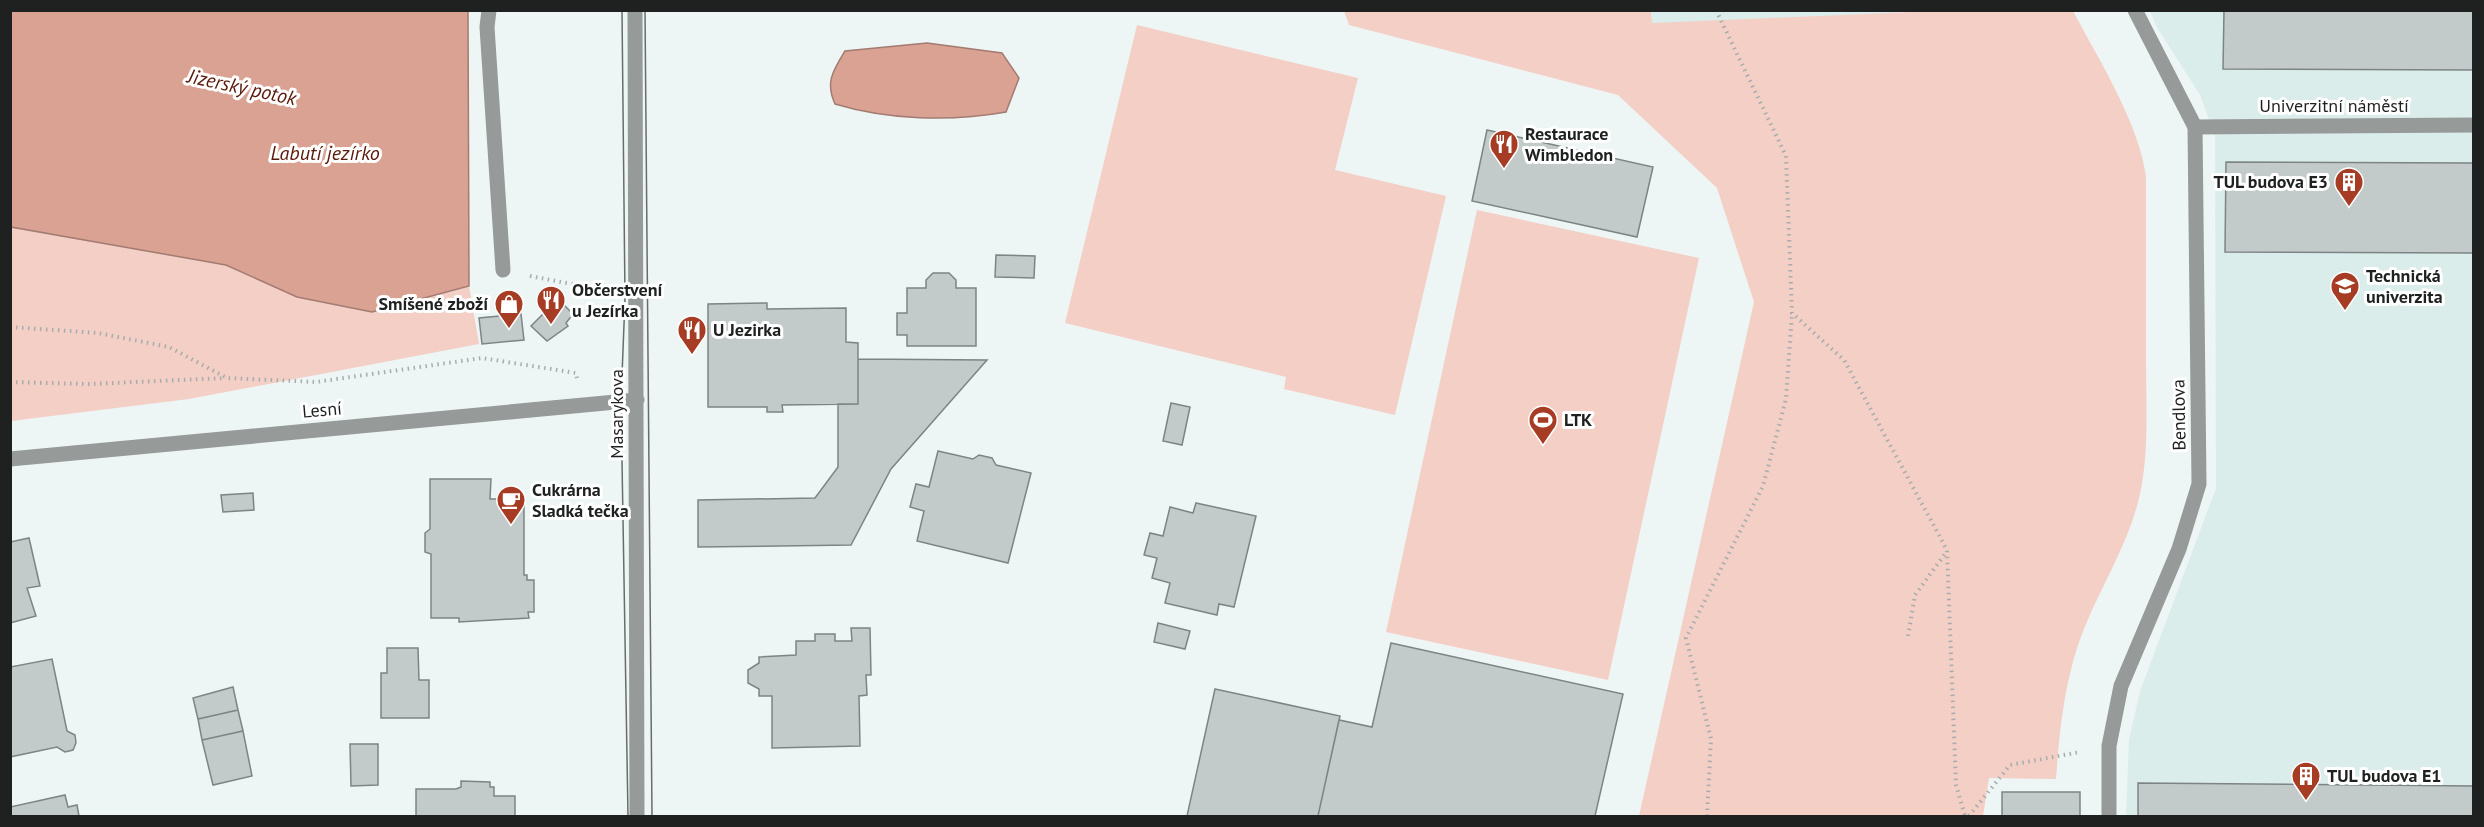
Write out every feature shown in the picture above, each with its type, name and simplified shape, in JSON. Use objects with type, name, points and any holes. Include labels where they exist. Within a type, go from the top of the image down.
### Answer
[{"type":"street","points":[[489,10],[487,27],[503,270]]},
{"type":"street","name":"Masarykova","points":[[635,10],[638,816]]},
{"type":"street","name":"Bendlova","points":[[2109,816],[2109,746],[2121,686],[2179,549],[2199,484],[2195,127],[2135,10]]},
{"type":"street","name":"Univerzitní náměstí","points":[[2195,127],[2474,125]]},
{"type":"street","name":"Lesní","points":[[10,459],[637,400]]},
{"type":"path","points":[[1707,816],[1711,739],[1686,638],[1764,486],[1786,399],[1792,313],[1786,156],[1716,10]]},
{"type":"path","points":[[503,270],[613,291]]},
{"type":"path","points":[[1792,313],[1844,360],[1947,550],[1956,785],[1967,816]]},
{"type":"path","points":[[10,327],[98,333],[169,347],[227,378]]},
{"type":"path","points":[[10,382],[88,384],[227,378],[316,382],[482,358],[576,373],[585,405]]},
{"type":"path","points":[[1908,636],[1915,595],[1947,550]]},
{"type":"path","points":[[1967,816],[2010,765],[2109,746]]},
{"type":"shaded area","points":[[1651,10],[1934,11],[1652,24]]},
{"type":"shaded area","points":[[1651,10],[1652,23],[1934,11],[2073,11],[2127,114],[2142,156],[2146,177],[2146,429],[2145,462],[2140,494],[2130,528],[2086,624],[2073,662],[2062,720],[2056,779],[1989,778],[1983,816],[1639,816],[1754,302],[1717,188],[1618,95],[1349,25],[1344,11]]},
{"type":"shaded area","name":"Technická univerzita","points":[[2150,11],[2473,11],[2473,816],[2126,816],[2129,739],[2140,691],[2216,488],[2215,136],[2200,95],[2156,26]]},
{"type":"shaded area","points":[[1137,25],[1358,78],[1335,170],[1446,196],[1395,415],[1284,389],[1286,377],[1065,323]]},
{"type":"shaded area","name":"LTK","points":[[1477,210],[1699,258],[1608,680],[1386,632]]},
{"type":"shaded area","points":[[10,227],[226,265],[297,297],[372,312],[469,286],[479,344],[189,399],[11,421]]},
{"type":"water","name":"Labutí jezírko","points":[[11,10],[468,11],[469,286],[372,312],[297,297],[226,265],[11,227]]},
{"type":"water","points":[[927,43],[1002,53],[1019,78],[1006,112],[964,117],[920,118],[876,113],[835,104],[831,89],[832,77],[845,51]]},
{"type":"building","points":[[2224,10],[2474,10],[2474,70],[2223,69]]},
{"type":"building","points":[[1487,130],[1653,167],[1637,237],[1472,201]]},
{"type":"building","name":"TUL budova E3","points":[[2226,162],[2474,163],[2474,253],[2225,252]]},
{"type":"building","points":[[996,255],[1035,256],[1034,278],[995,277]]},
{"type":"building","points":[[933,273],[949,273],[956,280],[956,288],[976,288],[976,346],[907,346],[907,335],[897,335],[897,313],[907,313],[907,288],[926,288],[926,280]]},
{"type":"building","points":[[558,299],[573,314],[566,323],[568,326],[547,341],[531,326]]},
{"type":"building","points":[[767,303],[767,309],[846,308],[846,342],[858,343],[858,404],[782,405],[783,412],[767,412],[767,407],[708,407],[708,304]]},
{"type":"building","points":[[521,314],[524,340],[482,344],[479,318]]},
{"type":"building","points":[[858,359],[987,360],[891,469],[851,545],[698,547],[698,500],[815,498],[838,467],[838,404],[858,404]]},
{"type":"building","points":[[1171,403],[1190,407],[1182,445],[1163,441]]},
{"type":"building","points":[[938,451],[973,459],[979,455],[992,458],[996,465],[1031,473],[1008,563],[917,541],[924,511],[910,507],[916,484],[929,487]]},
{"type":"building","points":[[430,479],[491,479],[490,499],[522,499],[524,502],[524,575],[527,575],[527,580],[534,580],[534,612],[528,612],[529,618],[459,622],[459,618],[431,618],[431,554],[425,552],[425,533],[430,529]]},
{"type":"building","points":[[253,493],[254,510],[223,512],[221,495]]},
{"type":"building","points":[[1196,503],[1256,516],[1234,607],[1219,604],[1217,615],[1165,603],[1170,583],[1152,578],[1157,558],[1144,555],[1150,533],[1163,536],[1170,507],[1193,513]]},
{"type":"building","points":[[29,538],[40,586],[27,588],[36,616],[10,623],[10,542]]},
{"type":"building","points":[[1158,623],[1190,631],[1185,649],[1154,642]]},
{"type":"building","points":[[851,628],[870,628],[871,675],[866,675],[867,695],[859,696],[860,746],[772,748],[772,696],[759,696],[759,689],[748,683],[748,670],[759,663],[759,657],[796,655],[796,641],[815,641],[815,634],[835,634],[835,641],[852,641]]},
{"type":"building","points":[[1391,643],[1623,694],[1595,816],[1318,816],[1339,720],[1372,727]]},
{"type":"building","points":[[387,648],[418,648],[419,680],[429,680],[429,718],[381,718],[381,673],[387,673]]},
{"type":"building","points":[[52,659],[67,731],[75,735],[76,743],[73,750],[65,752],[57,747],[10,757],[10,667]]},
{"type":"building","points":[[233,687],[238,710],[198,719],[193,698]]},
{"type":"building","points":[[1215,689],[1340,716],[1318,816],[1187,816]]},
{"type":"building","points":[[238,710],[243,731],[202,740],[198,719]]},
{"type":"building","points":[[243,731],[252,776],[213,785],[202,740]]},
{"type":"building","points":[[350,744],[378,744],[378,785],[351,786]]},
{"type":"building","points":[[461,781],[490,782],[490,787],[494,787],[494,796],[515,796],[515,816],[416,816],[416,789],[456,789],[461,787]]},
{"type":"building","name":"TUL budova E1","points":[[2138,783],[2474,786],[2474,816],[2138,816]]},
{"type":"building","points":[[2002,792],[2080,792],[2080,816],[2002,816]]},
{"type":"building","points":[[65,795],[68,807],[77,805],[79,816],[10,816],[10,807]]},
{"type":"tram line","points":[[622,10],[625,299],[621,401],[628,816]]},
{"type":"tram line","points":[[645,10],[652,816]]},
{"type":"place","name":"Restaurace Wimbledon","points":[[1504,170]]},
{"type":"place","name":"TUL budova E3","points":[[2349,208]]},
{"type":"place","name":"Technická univerzita","points":[[2345,312]]},
{"type":"place","name":"Občerstvení u Jezírka","points":[[551,326]]},
{"type":"place","name":"Smíšené zboží","points":[[509,330]]},
{"type":"place","name":"U Jezirka","points":[[692,356]]},
{"type":"place","name":"LTK","points":[[1543,446]]},
{"type":"place","name":"Cukrárna Sladká tečka","points":[[511,526]]},
{"type":"place","name":"TUL budova E1","points":[[2306,802]]},
{"type":"water label","name":"Jizerský potok","points":[[242,87]]}]
